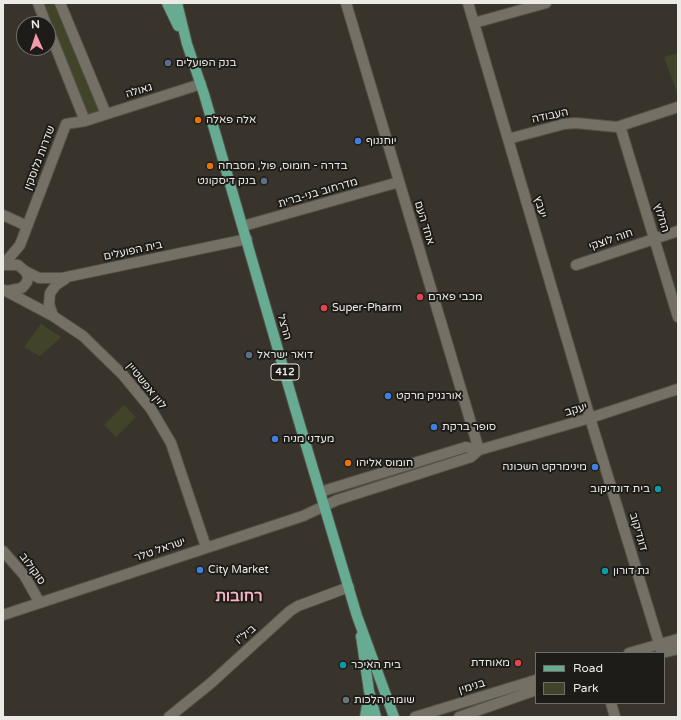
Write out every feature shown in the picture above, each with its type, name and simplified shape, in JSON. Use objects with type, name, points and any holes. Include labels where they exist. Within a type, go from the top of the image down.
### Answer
[{"type":"main road","name":"הרצל","points":[[167,3],[187,44]]},
{"type":"main road","name":"הרצל","points":[[177,3],[187,44],[201,84],[320,492],[358,616],[394,717]]},
{"type":"main road","name":"הרצל","points":[[358,616],[369,691],[376,717]]},
{"type":"main road","points":[[365,717],[368,707],[369,691]]},
{"type":"street","points":[[38,3],[43,16]]},
{"type":"street","points":[[60,3],[106,114]]},
{"type":"street","name":"אחד העם","points":[[346,3],[479,450]]},
{"type":"street","name":"יעבץ","points":[[468,3],[590,418]]},
{"type":"street","points":[[474,24],[546,3]]},
{"type":"street","points":[[56,49],[84,121]]},
{"type":"street","name":"גאולה","points":[[84,121],[201,84]]},
{"type":"street","name":"העבודה","points":[[508,139],[564,124],[576,123],[617,127],[678,107]]},
{"type":"street","name":"שדרות גלוסקין","points":[[24,270],[19,259],[20,245],[66,124],[84,121]]},
{"type":"street","name":"החלוץ","points":[[620,126],[678,317]]},
{"type":"street","name":"מדרחוב בני-ברית","points":[[243,226],[399,182]]},
{"type":"street","points":[[3,215],[27,226]]},
{"type":"street","name":"חוה לוצקי","points":[[576,265],[678,231]]},
{"type":"street","name":"בית הפועלים","points":[[4,265],[14,264],[24,270],[44,278],[69,277],[247,239]]},
{"type":"street","name":"שדרות גלוסקין","points":[[4,265],[20,245]]},
{"type":"street","points":[[3,290],[12,292],[24,286],[28,279],[24,270]]},
{"type":"street","points":[[53,316],[49,304],[50,293],[56,284],[69,277]]},
{"type":"street","name":"לוין אפשטיין","points":[[3,290],[53,316],[87,340],[123,375],[151,409],[175,452],[206,547]]},
{"type":"street","name":"יעקב","points":[[324,505],[471,457],[479,450],[590,418],[678,389]]},
{"type":"street","name":"דונדיקוב","points":[[590,418],[662,650]]},
{"type":"street","name":"יעקב","points":[[320,492],[466,447],[479,450]]},
{"type":"street","name":"ישראל טלר","points":[[3,615],[303,516],[324,505]]},
{"type":"street","name":"סוקולוב","points":[[3,551],[27,579],[40,603]]},
{"type":"street","name":"ביל\"ו","points":[[169,717],[211,683],[298,606],[349,587]]},
{"type":"street","points":[[662,650],[678,639]]},
{"type":"street","points":[[639,652],[678,648]]},
{"type":"street","name":"בנימין","points":[[415,717],[535,680]]},
{"type":"street","name":"בנימין","points":[[459,717],[535,690]]},
{"type":"street","points":[[611,704],[615,717]]},
{"type":"green space","points":[[39,3],[57,3],[103,114],[87,119],[56,44],[56,16],[44,16]]},
{"type":"green space","points":[[678,53],[678,95],[664,57]]},
{"type":"green space","points":[[41,324],[61,337],[40,356],[24,347]]},
{"type":"green space","points":[[124,405],[136,417],[116,437],[104,425]]},
{"type":"place","name":"בנק הפועלים","points":[[168,63]]},
{"type":"place","name":"אלה פאלה","points":[[198,120]]},
{"type":"place","name":"יוחננוף","points":[[358,141]]},
{"type":"place","name":"בדרה - חומוס, פול, מסבחה","points":[[210,166]]},
{"type":"place","name":"בנק דיסקונט","points":[[264,181]]},
{"type":"place","name":"מכבי פארם","points":[[420,297]]},
{"type":"place","name":"Super-Pharm","points":[[324,308]]},
{"type":"place","name":"דואר ישראל","points":[[249,355]]},
{"type":"place","name":"אורגניק מרקט","points":[[388,396]]},
{"type":"place","name":"סופר ברקת","points":[[434,427]]},
{"type":"place","name":"מעדני מניה","points":[[275,439]]},
{"type":"place","name":"חומוס אליהו","points":[[348,463]]},
{"type":"place","name":"מינימרקט השכונה","points":[[595,467]]},
{"type":"place","name":"בית דונדיקוב","points":[[658,489]]},
{"type":"place","name":"City Market","points":[[200,570]]},
{"type":"place","name":"גת דורון","points":[[605,571]]},
{"type":"place","name":"מאוחדת","points":[[518,663]]},
{"type":"place","name":"בית האיכר","points":[[343,665]]},
{"type":"place","name":"שומרי הלכות","points":[[346,700]]},
{"type":"district","name":"רחובות","points":[[239,597]]}]
